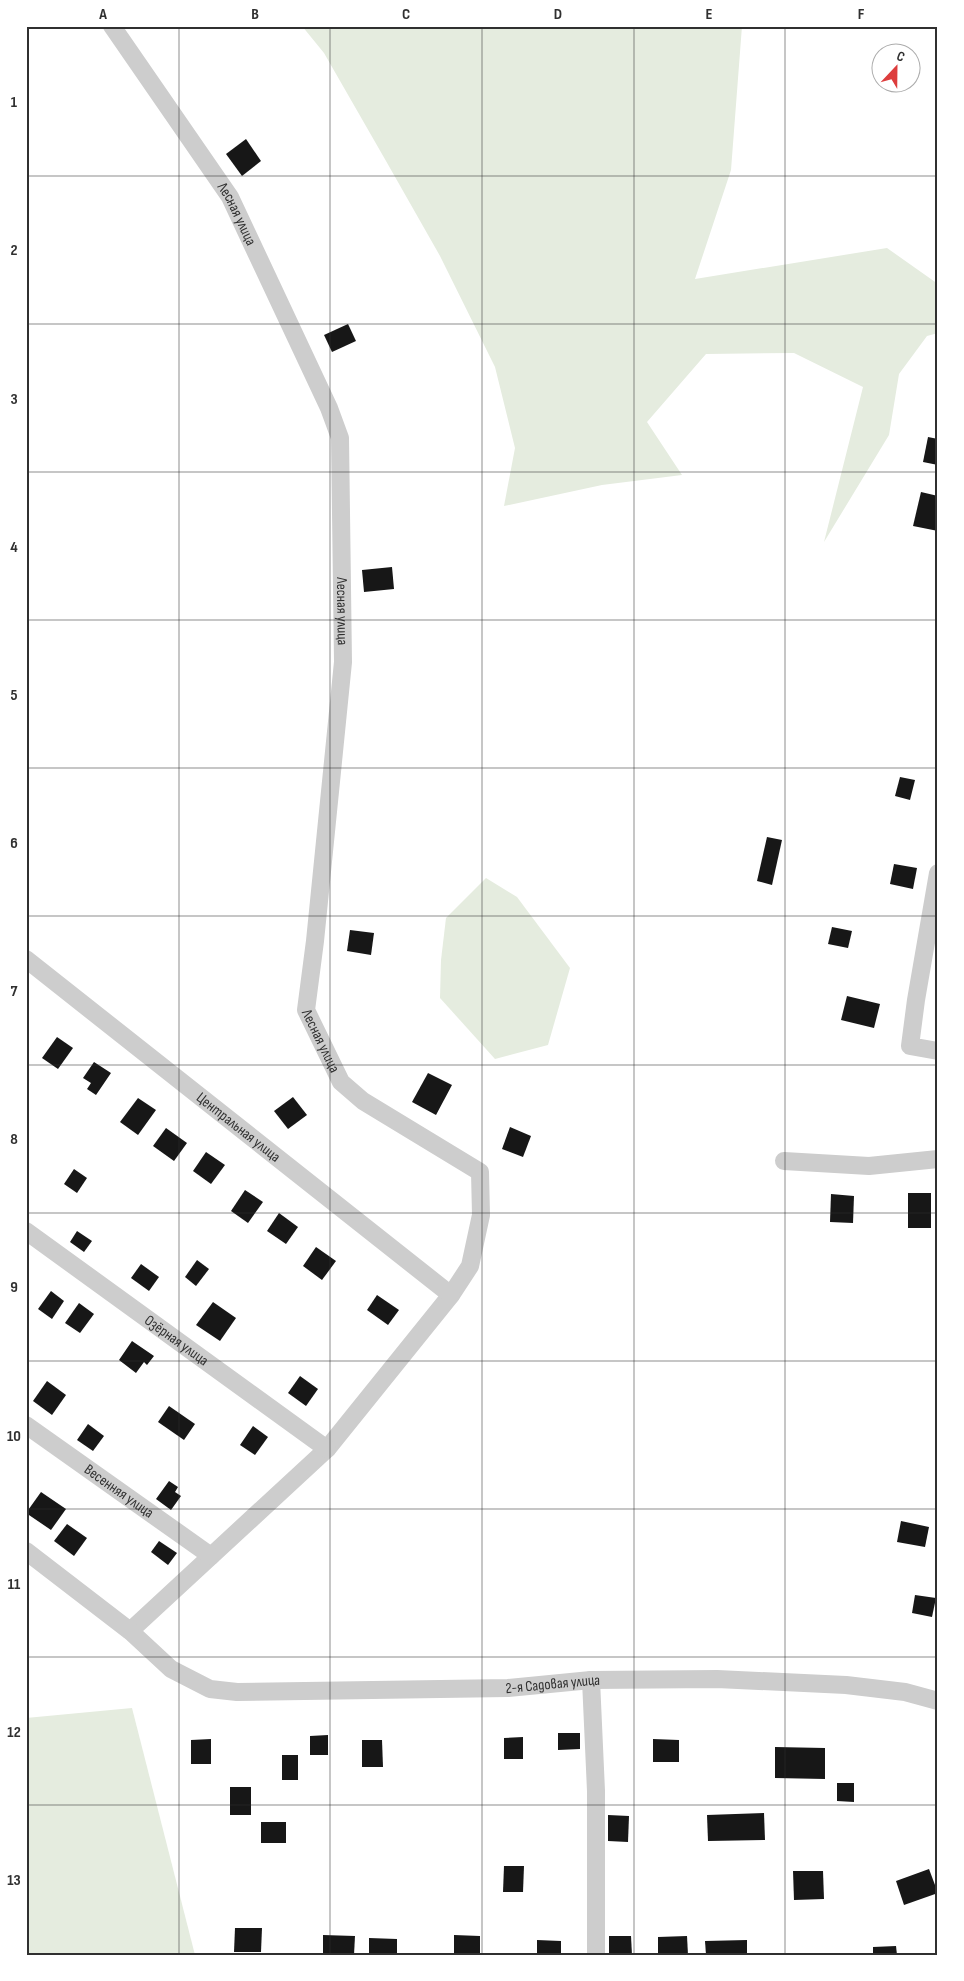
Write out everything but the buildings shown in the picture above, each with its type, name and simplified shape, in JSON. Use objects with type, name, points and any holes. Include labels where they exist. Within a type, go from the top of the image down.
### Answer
[{"type":"street","name":"Лесная улица","points":[[112,26],[230,197],[329,408],[340,438],[343,662],[315,941],[306,1010],[341,1082],[363,1101],[480,1172],[481,1215],[470,1266],[451,1295]]},
{"type":"street","points":[[938,873],[910,1046],[938,1051]]},
{"type":"street","name":"Центральная улица","points":[[26,959],[122,1037],[451,1295]]},
{"type":"street","points":[[784,1161],[869,1166],[938,1159]]},
{"type":"street","name":"Озёрная улица","points":[[26,1231],[327,1449]]},
{"type":"street","points":[[130,1630],[327,1449],[451,1295]]},
{"type":"street","name":"Весенняя улица","points":[[26,1425],[211,1556]]},
{"type":"street","name":"2-я Садовая улица","points":[[26,1551],[130,1630],[171,1669],[210,1689],[238,1692],[508,1688],[591,1680],[717,1679],[846,1686],[905,1692],[938,1701]]},
{"type":"street","points":[[591,1680],[596,1791],[596,1955]]},
{"type":"shaded area","points":[[302,26],[742,26],[731,170],[695,279],[887,248],[938,284],[938,333],[927,336],[899,374],[889,435],[824,542],[863,387],[794,353],[706,354],[647,422],[682,475],[602,485],[504,506],[515,448],[495,367],[440,256],[324,53]]},
{"type":"shaded area","points":[[486,878],[517,897],[570,968],[548,1045],[495,1059],[440,998],[441,960],[446,918]]},
{"type":"shaded area","points":[[132,1708],[195,1955],[26,1955],[26,1718]]}]
